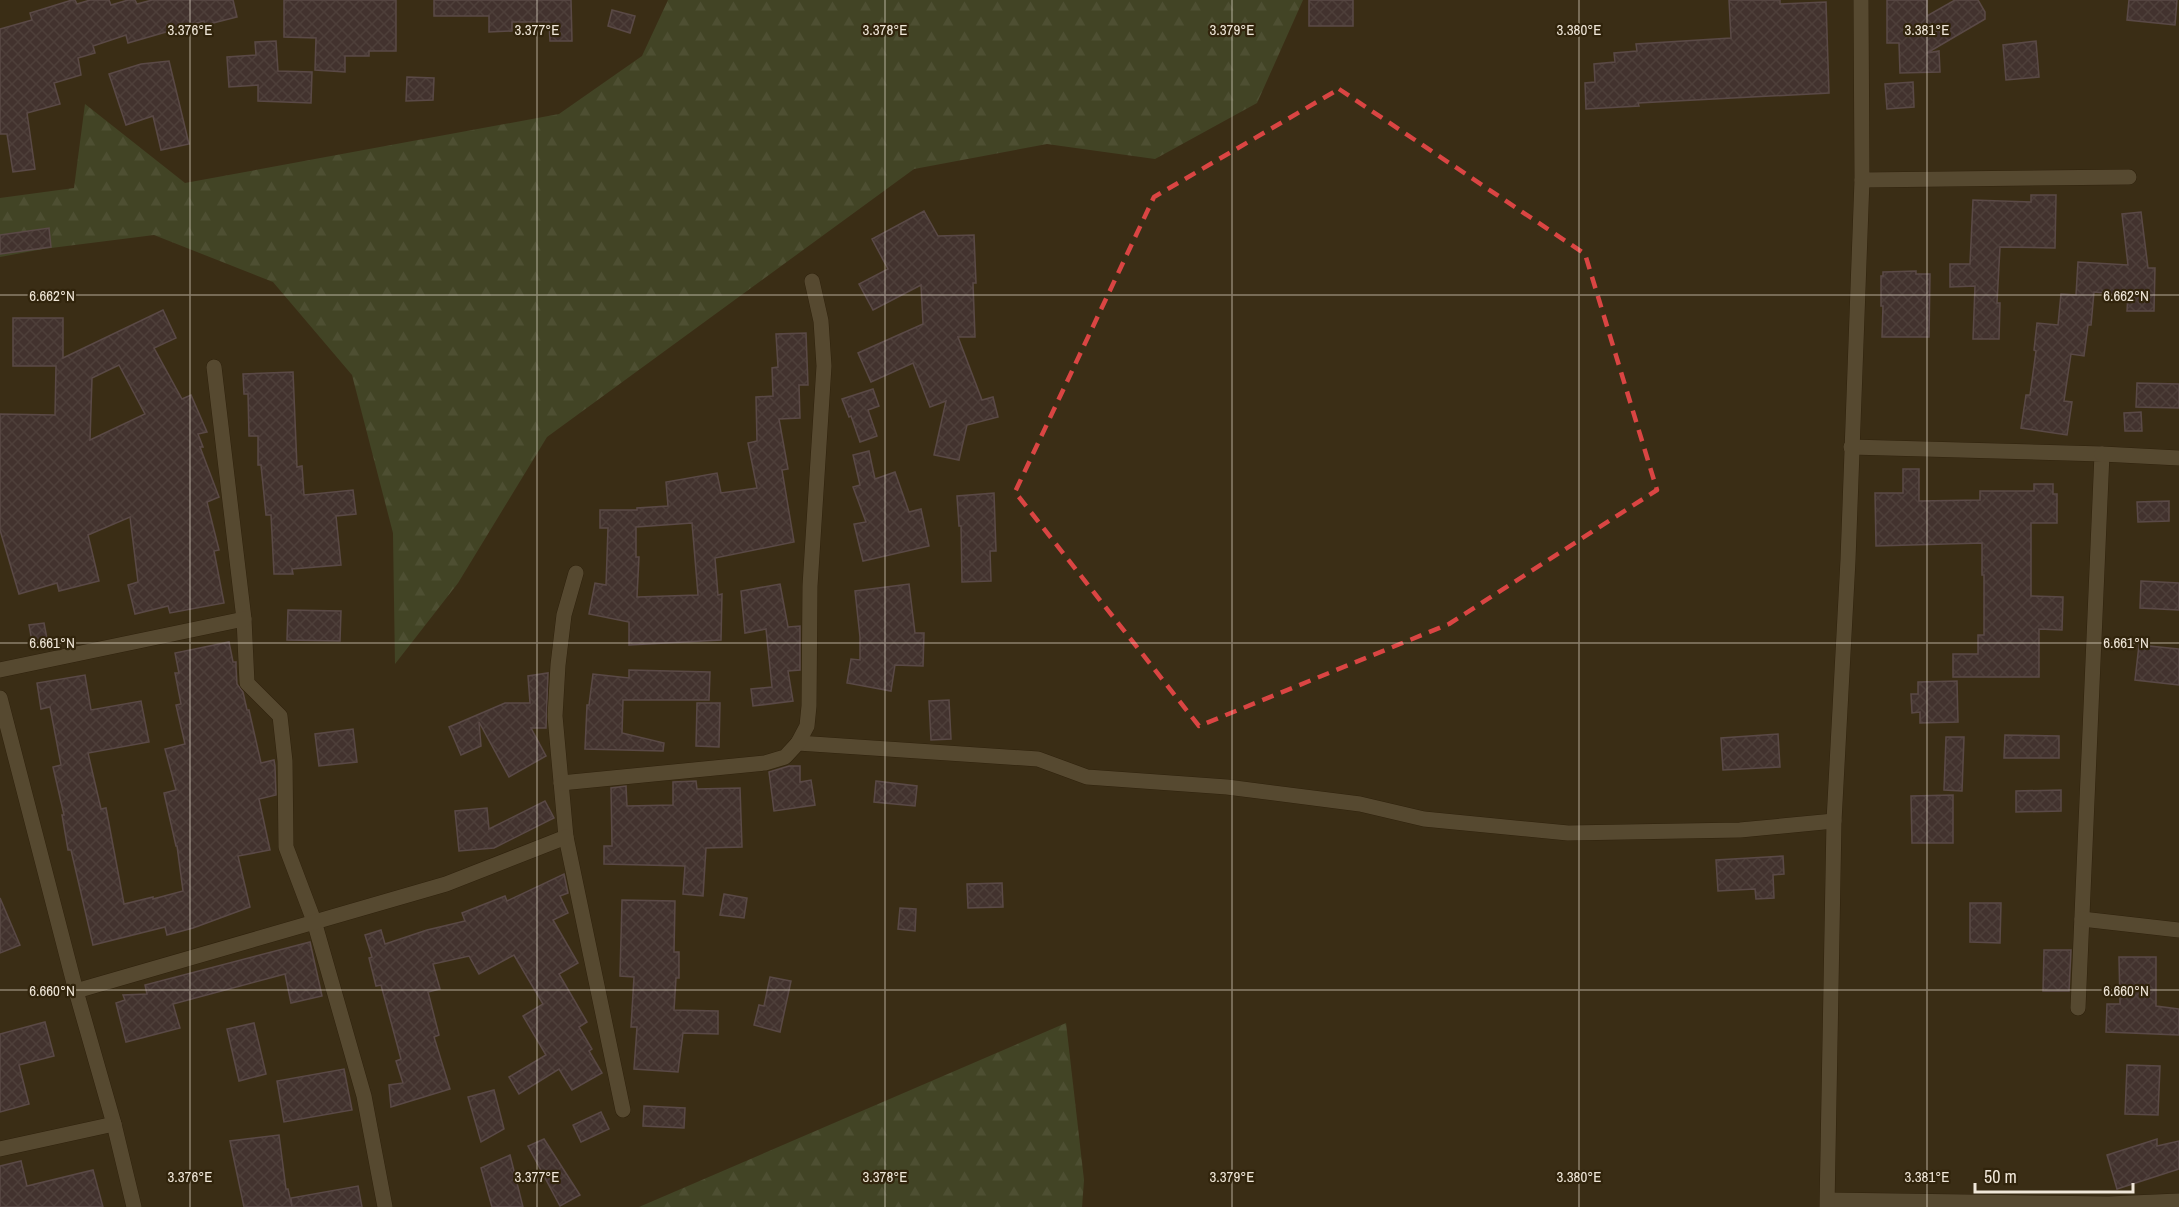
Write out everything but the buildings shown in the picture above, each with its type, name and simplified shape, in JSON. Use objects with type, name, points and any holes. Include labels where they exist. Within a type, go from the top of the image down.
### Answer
[{"type":"street","points":[[1861,0],[1862,180],[1846,594],[1834,821],[1827,1203],[2109,1204],[2179,1201]]},
{"type":"street","points":[[1862,180],[2129,177]]},
{"type":"street","points":[[561,783],[765,763],[785,757],[798,743],[807,726],[810,586],[824,366],[821,321],[812,281]]},
{"type":"street","points":[[214,367],[244,619],[247,683],[280,716],[285,761],[286,847],[314,921],[364,1096],[385,1207]]},
{"type":"street","points":[[1851,447],[2179,458]]},
{"type":"street","points":[[2078,1008],[2102,454]]},
{"type":"street","points":[[576,573],[564,615],[555,716],[566,837],[623,1110]]},
{"type":"street","points":[[0,670],[244,619]]},
{"type":"street","points":[[0,698],[134,1207]]},
{"type":"street","points":[[798,743],[1038,759],[1087,777],[1227,787],[1360,804],[1424,819],[1568,832],[1740,830],[1834,821]]},
{"type":"street","points":[[76,991],[446,884],[566,837]]},
{"type":"street","points":[[2082,919],[2179,930]]},
{"type":"street","points":[[0,1149],[114,1124]]},
{"type":"highlighted area","points":[[1339,89],[1585,254],[1657,490],[1449,624],[1199,726],[1015,492],[1154,197]]},
{"type":"green space","points":[[668,0],[1303,0],[1257,103],[1155,159],[1047,144],[914,169],[547,437],[458,583],[395,664],[393,533],[352,375],[273,282],[154,235],[43,249],[0,257],[0,198],[74,188],[85,104],[185,183],[559,114],[642,56]]},
{"type":"green space","points":[[1066,1023],[1084,1180],[1082,1207],[639,1207]]}]
